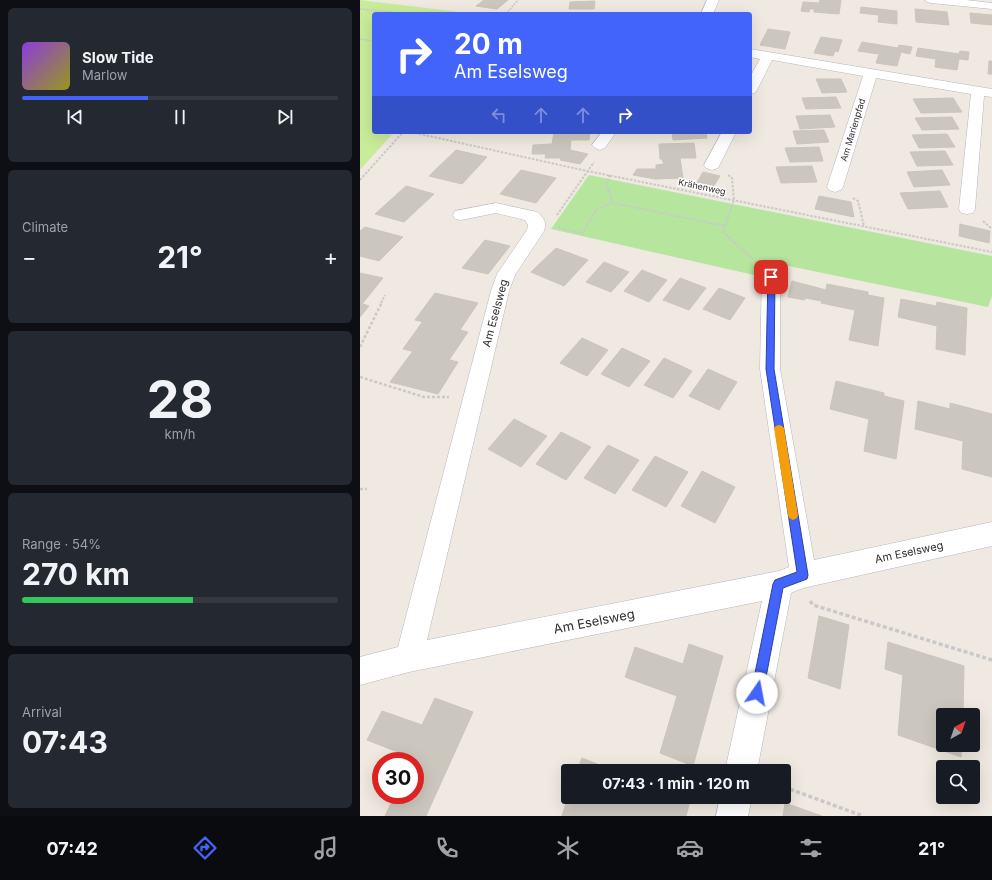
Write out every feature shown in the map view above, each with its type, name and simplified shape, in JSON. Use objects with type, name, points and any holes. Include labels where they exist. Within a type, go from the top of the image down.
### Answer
[{"type":"street","points":[[708,12],[713,0]]},
{"type":"street","points":[[931,0],[992,6]]},
{"type":"street","points":[[752,54],[985,91],[967,209]]},
{"type":"street","points":[[752,86],[768,56]]},
{"type":"street","name":"Am Marienpfad","points":[[835,187],[871,72]]},
{"type":"street","points":[[600,145],[608,134]]},
{"type":"street","points":[[712,165],[728,134]]},
{"type":"street","name":"Am Eselsweg","points":[[409,658],[500,291],[506,274],[535,231],[537,225],[536,220],[531,216],[496,208],[461,215]]},
{"type":"street","points":[[743,764],[791,580],[770,369],[771,268]]},
{"type":"street","name":"Am Eselsweg","points":[[360,671],[409,658],[791,580],[992,534]]},
{"type":"street","points":[[732,816],[735,804]]},
{"type":"path","points":[[508,12],[518,0]]},
{"type":"path","points":[[360,9],[389,12]]},
{"type":"path","points":[[360,39],[372,41]]},
{"type":"path","points":[[360,180],[401,134]]},
{"type":"path","name":"Krähenweg","points":[[420,134],[587,171],[992,252]]},
{"type":"path","points":[[554,220],[594,161]]},
{"type":"path","points":[[610,175],[606,183],[613,203]]},
{"type":"path","points":[[732,178],[734,200],[723,232],[750,258],[771,268]]},
{"type":"path","points":[[858,201],[864,226]]},
{"type":"path","points":[[556,227],[582,233],[597,209],[613,203],[725,226]]},
{"type":"path","points":[[360,347],[385,295]]},
{"type":"path","points":[[360,378],[424,397],[474,397]]},
{"type":"path","points":[[360,489],[367,489]]},
{"type":"path","points":[[791,580],[813,605],[992,660]]},
{"type":"path","points":[[791,790],[863,816]]},
{"type":"green space","points":[[360,0],[459,12],[372,12],[372,134],[392,134],[360,170]]},
{"type":"green space","points":[[589,175],[992,256],[992,296],[988,307],[760,260],[754,275],[551,229]]},
{"type":"building","points":[[484,0],[508,0],[497,9],[476,6]]},
{"type":"building","points":[[820,0],[841,0],[839,14],[814,12],[814,9],[810,9],[809,12],[801,11],[803,2],[819,3]]},
{"type":"building","points":[[595,1],[594,9],[569,9],[570,2]]},
{"type":"building","points":[[861,7],[897,11],[897,24],[878,22],[879,15],[860,13]]},
{"type":"building","points":[[915,9],[947,12],[949,25],[916,22]]},
{"type":"building","points":[[970,13],[992,15],[992,25],[971,23]]},
{"type":"building","points":[[768,29],[790,32],[785,49],[760,45]]},
{"type":"building","points":[[821,37],[842,40],[838,52],[835,51],[833,56],[814,53]]},
{"type":"building","points":[[862,42],[898,48],[899,45],[912,47],[910,54],[901,52],[897,66],[876,63],[879,54],[858,51]]},
{"type":"building","points":[[918,48],[959,54],[960,51],[969,52],[968,60],[959,59],[957,70],[935,67],[936,59],[916,56]]},
{"type":"building","points":[[989,61],[992,61],[992,74],[988,74]]},
{"type":"building","points":[[816,79],[841,79],[847,92],[822,93]]},
{"type":"building","points":[[836,97],[841,108],[806,109],[802,98]]},
{"type":"building","points":[[953,98],[962,112],[921,113],[913,99]]},
{"type":"building","points":[[830,115],[835,127],[800,129],[796,116]]},
{"type":"building","points":[[952,117],[959,129],[922,130],[915,118]]},
{"type":"building","points":[[824,130],[829,142],[797,144],[793,131]]},
{"type":"building","points":[[554,134],[590,134],[589,140],[571,140],[570,150],[588,154],[580,164],[560,160],[561,158],[545,158],[546,154],[532,154],[533,145],[552,144]]},
{"type":"building","points":[[672,134],[706,134],[707,138],[673,140]]},
{"type":"building","points":[[947,134],[955,147],[919,148],[912,135]]},
{"type":"building","points":[[694,143],[696,158],[680,158],[683,178],[655,179],[633,175],[637,169],[656,169],[656,165],[664,164],[662,159],[660,159],[659,144]]},
{"type":"building","points":[[819,147],[823,161],[790,162],[785,148]]},
{"type":"building","points":[[456,150],[487,157],[462,184],[429,176]]},
{"type":"building","points":[[945,151],[953,165],[917,166],[910,152]]},
{"type":"building","points":[[812,166],[817,182],[781,183],[776,167]]},
{"type":"building","points":[[521,170],[556,178],[536,203],[500,194]]},
{"type":"building","points":[[942,170],[950,185],[914,187],[907,172]]},
{"type":"building","points":[[703,172],[720,176],[712,189],[695,186]]},
{"type":"building","points":[[406,186],[434,194],[404,222],[375,214]]},
{"type":"building","points":[[940,191],[948,207],[908,209],[900,193]]},
{"type":"building","points":[[819,196],[851,202],[854,217],[815,209]]},
{"type":"building","points":[[960,224],[990,231],[989,243],[959,236]]},
{"type":"building","points":[[365,227],[403,237],[379,261],[360,256],[360,231]]},
{"type":"building","points":[[485,240],[510,246],[488,274],[462,268]]},
{"type":"building","points":[[556,248],[588,260],[564,286],[531,272]]},
{"type":"building","points":[[604,262],[629,272],[611,292],[586,282]]},
{"type":"building","points":[[642,270],[667,280],[649,302],[624,291]]},
{"type":"building","points":[[360,273],[383,278],[362,304],[360,303]]},
{"type":"building","points":[[680,278],[706,288],[689,310],[663,300]]},
{"type":"building","points":[[792,281],[826,290],[827,284],[868,292],[868,295],[884,298],[878,346],[849,340],[855,310],[821,303],[822,301],[788,297]]},
{"type":"building","points":[[719,288],[745,298],[730,320],[703,309]]},
{"type":"building","points":[[435,293],[478,303],[460,330],[415,320]]},
{"type":"building","points":[[901,299],[936,306],[937,302],[967,308],[965,355],[936,349],[937,326],[898,317]]},
{"type":"building","points":[[360,303],[369,306],[360,317]]},
{"type":"building","points":[[423,321],[468,332],[449,360],[403,349]]},
{"type":"building","points":[[582,338],[608,350],[587,376],[560,363]]},
{"type":"building","points":[[622,348],[650,361],[629,387],[601,374]]},
{"type":"building","points":[[413,351],[458,362],[438,394],[390,382]]},
{"type":"building","points":[[664,358],[692,371],[673,398],[644,385]]},
{"type":"building","points":[[708,369],[737,382],[719,410],[689,396]]},
{"type":"building","points":[[836,381],[884,393],[884,396],[904,401],[896,459],[864,451],[869,419],[830,409]]},
{"type":"building","points":[[918,401],[950,409],[950,403],[992,414],[992,477],[962,469],[963,441],[915,429]]},
{"type":"building","points":[[514,419],[547,436],[521,467],[488,449]]},
{"type":"building","points":[[561,432],[591,447],[566,480],[536,464]]},
{"type":"building","points":[[608,445],[639,460],[615,494],[584,478]]},
{"type":"building","points":[[655,456],[688,472],[666,507],[632,490]]},
{"type":"building","points":[[702,471],[735,487],[715,523],[681,506]]},
{"type":"building","points":[[819,616],[849,625],[840,689],[808,678]]},
{"type":"building","points":[[888,642],[964,666],[963,708],[936,708],[936,748],[898,735],[903,675],[885,669]]},
{"type":"building","points":[[689,644],[723,656],[694,764],[688,764],[660,753],[677,696],[625,677],[635,647],[683,664]]},
{"type":"building","points":[[435,698],[473,712],[426,816],[385,816],[391,804],[424,804],[424,752],[398,752],[367,740],[382,711],[422,725]]},
{"type":"building","points":[[947,752],[961,752],[961,757]]},
{"type":"building","points":[[582,758],[597,764],[580,764]]},
{"type":"building","points":[[566,804],[689,804],[686,816],[562,816]]},
{"type":"building","points":[[785,804],[788,804],[822,816],[783,816]]},
{"type":"slow traffic","points":[[779,428],[793,515]]},
{"type":"route","points":[[757,693],[779,584],[803,575],[770,369],[771,277]]}]
